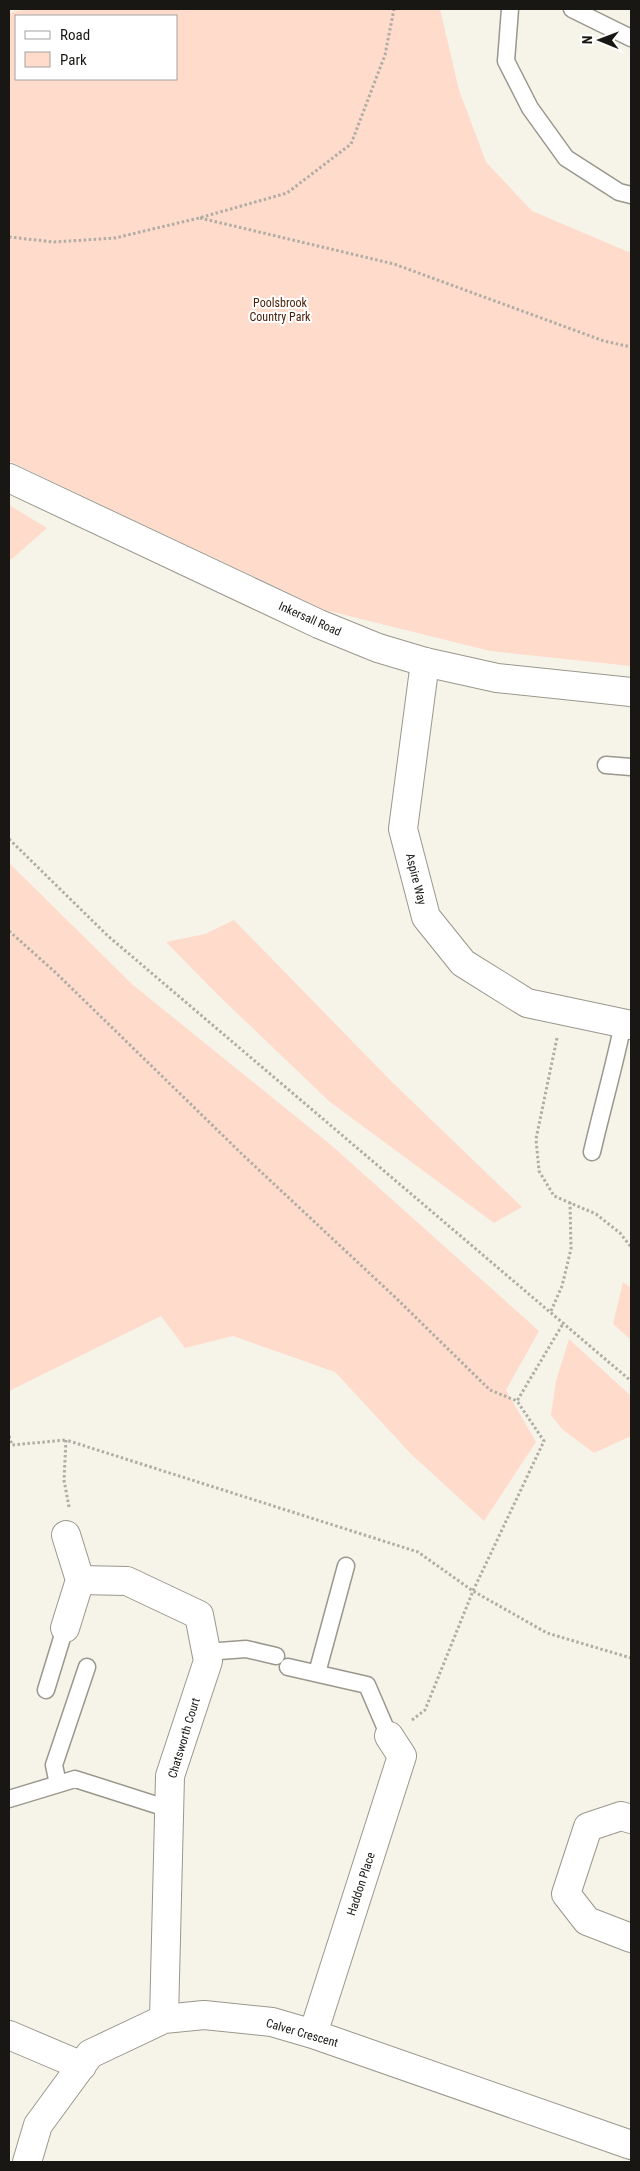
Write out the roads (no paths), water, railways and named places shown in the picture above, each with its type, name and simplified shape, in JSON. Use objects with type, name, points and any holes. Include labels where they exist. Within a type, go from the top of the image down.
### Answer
[{"type":"street","name":"Inkersall Road","points":[[9,478],[319,624],[378,648],[426,662],[497,678],[631,692]]},
{"type":"street","name":"Aspire Way","points":[[426,662],[403,829],[426,917],[463,963],[527,1003],[627,1025]]},
{"type":"street","points":[[65,1628],[80,1580],[66,1535]]},
{"type":"street","name":"Chatsworth Court","points":[[80,1580],[127,1580],[199,1615],[208,1662],[170,1776],[164,2019]]},
{"type":"street","name":"Haddon Place","points":[[313,2034],[402,1756],[389,1736]]},
{"type":"street","points":[[631,1819],[621,1816],[588,1827],[566,1894],[586,1921],[631,1938]]},
{"type":"street","name":"Calver Crescent","points":[[27,2162],[38,2125],[90,2054],[164,2019],[204,2015],[272,2022],[313,2034],[631,2145]]},
{"type":"street","points":[[9,2035],[82,2066]]},
{"type":"lane","points":[[510,9],[506,61],[530,108],[566,158],[619,192],[631,195]]},
{"type":"lane","points":[[572,9],[631,38]]},
{"type":"lane","points":[[606,765],[631,767]]},
{"type":"lane","points":[[592,1152],[604,1098],[627,1025]]},
{"type":"lane","points":[[317,1673],[346,1566]]},
{"type":"lane","points":[[46,1690],[65,1628]]},
{"type":"lane","points":[[206,1652],[246,1649],[317,1673],[367,1685],[389,1736]]},
{"type":"lane","points":[[58,1784],[54,1764],[87,1667]]},
{"type":"lane","points":[[9,1799],[75,1779],[169,1809]]},
{"type":"park label","name":"Poolsbrook Country Park","points":[[280,310]]}]
